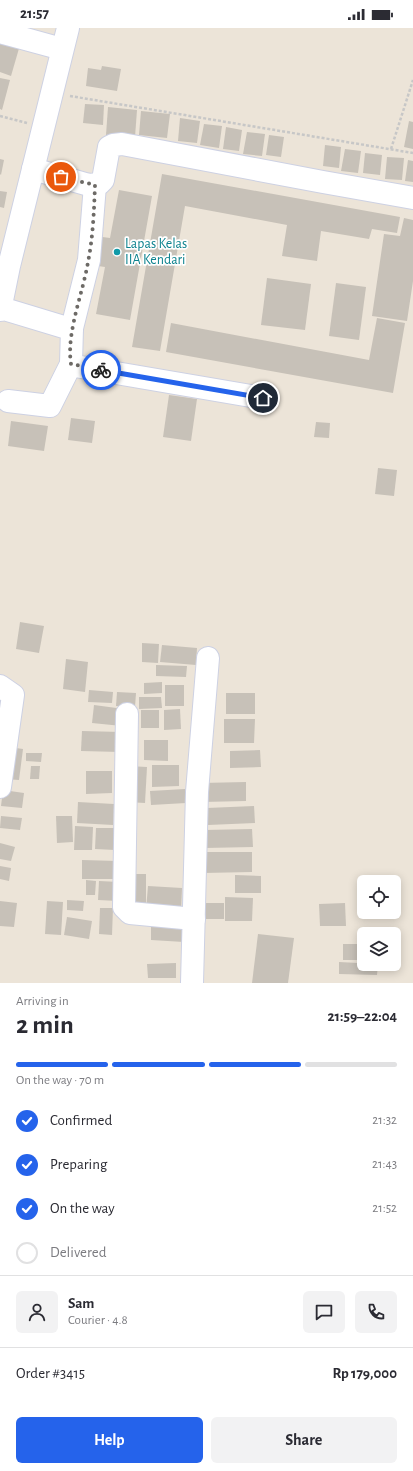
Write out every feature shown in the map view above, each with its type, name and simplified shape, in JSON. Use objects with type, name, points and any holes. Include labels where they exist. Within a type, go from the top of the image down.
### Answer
[{"type":"street","points":[[68,28],[33,169],[5,264],[0,309],[67,328],[72,328]]},
{"type":"street","points":[[0,32],[62,49]]},
{"type":"street","points":[[33,169],[95,185],[99,184],[103,180],[109,147],[122,144],[413,198]]},
{"type":"street","points":[[8,401],[50,406],[71,364],[72,328],[89,260],[95,185]]},
{"type":"street","points":[[71,364],[263,398]]},
{"type":"street","points":[[192,983],[197,792],[208,658]]},
{"type":"street","points":[[0,686],[13,695],[0,787]]},
{"type":"street","points":[[127,714],[124,907],[130,913],[194,919]]},
{"type":"path","points":[[391,149],[413,80]]},
{"type":"path","points":[[52,93],[413,153]]},
{"type":"path","points":[[0,116],[43,127]]},
{"type":"building","points":[[0,39],[20,45],[11,76],[0,72]]},
{"type":"building","points":[[102,66],[121,69],[117,91],[86,86],[88,68],[101,70]]},
{"type":"building","points":[[0,78],[10,80],[2,110],[0,109]]},
{"type":"building","points":[[85,104],[104,105],[103,125],[83,123]]},
{"type":"building","points":[[108,107],[137,110],[135,137],[106,135]]},
{"type":"building","points":[[141,111],[170,114],[167,138],[139,135]]},
{"type":"building","points":[[180,118],[200,121],[197,143],[178,141]]},
{"type":"building","points":[[409,121],[413,122],[413,149],[404,147]]},
{"type":"building","points":[[204,124],[222,126],[219,148],[200,145]]},
{"type":"building","points":[[226,127],[242,130],[239,151],[223,149]]},
{"type":"building","points":[[247,132],[265,134],[262,156],[243,154]]},
{"type":"building","points":[[269,135],[284,137],[281,157],[266,155]]},
{"type":"building","points":[[325,145],[341,147],[339,168],[323,166]]},
{"type":"building","points":[[345,149],[361,151],[358,173],[341,171]]},
{"type":"building","points":[[365,153],[382,155],[380,175],[363,173]]},
{"type":"building","points":[[387,157],[404,158],[402,180],[385,179]]},
{"type":"building","points":[[0,159],[4,160],[1,175],[0,174]]},
{"type":"building","points":[[408,160],[413,161],[413,182],[405,181]]},
{"type":"building","points":[[162,174],[400,217],[397,233],[372,229],[369,239],[321,231],[317,261],[282,256],[287,225],[185,206],[160,351],[132,347]]},
{"type":"building","name":"Lapas Kelas IIA Kendari","points":[[119,190],[152,196],[130,320],[96,314],[105,267],[91,265],[95,236],[110,238]]},
{"type":"building","points":[[0,191],[7,192],[4,208],[0,207]]},
{"type":"building","points":[[404,218],[413,220],[413,281],[407,321],[372,316],[384,234],[400,236]]},
{"type":"building","points":[[267,278],[311,284],[305,330],[261,325]]},
{"type":"building","points":[[336,283],[366,287],[359,340],[329,336]]},
{"type":"building","points":[[377,318],[405,323],[393,393],[166,352],[171,323],[369,360]]},
{"type":"building","points":[[169,395],[197,399],[191,441],[163,437]]},
{"type":"building","points":[[71,418],[95,421],[92,443],[68,440]]},
{"type":"building","points":[[11,421],[48,426],[44,451],[8,446]]},
{"type":"building","points":[[316,422],[330,423],[329,438],[314,437]]},
{"type":"building","points":[[378,468],[397,470],[394,496],[375,494]]},
{"type":"building","points":[[20,622],[44,626],[39,653],[16,649]]},
{"type":"building","points":[[142,643],[159,644],[158,663],[142,662]]},
{"type":"building","points":[[162,645],[197,648],[196,665],[160,662]]},
{"type":"building","points":[[66,659],[88,662],[85,692],[63,689]]},
{"type":"building","points":[[156,665],[187,666],[186,677],[156,676]]},
{"type":"building","points":[[162,682],[162,693],[144,694],[144,683]]},
{"type":"building","points":[[165,685],[184,685],[184,706],[165,706]]},
{"type":"building","points":[[89,690],[113,692],[112,703],[88,702]]},
{"type":"building","points":[[117,692],[136,693],[135,707],[116,706]]},
{"type":"building","points":[[226,693],[255,693],[255,714],[226,714]]},
{"type":"building","points":[[139,697],[161,697],[162,708],[139,709]]},
{"type":"building","points":[[94,705],[124,709],[122,726],[92,723]]},
{"type":"building","points":[[180,709],[181,729],[164,730],[164,710]]},
{"type":"building","points":[[141,710],[159,710],[159,728],[141,728]]},
{"type":"building","points":[[224,719],[255,719],[254,743],[224,743]]},
{"type":"building","points":[[82,731],[121,732],[120,752],[81,751]]},
{"type":"building","points":[[144,740],[168,740],[168,761],[144,760]]},
{"type":"building","points":[[9,747],[23,749],[19,780],[5,779]]},
{"type":"building","points":[[260,750],[261,767],[230,768],[230,751]]},
{"type":"building","points":[[26,753],[42,753],[41,762],[26,761]]},
{"type":"building","points":[[152,765],[179,765],[179,786],[152,787]]},
{"type":"building","points":[[31,766],[40,766],[39,779],[30,779]]},
{"type":"building","points":[[128,766],[147,767],[145,803],[127,802]]},
{"type":"building","points":[[86,771],[112,771],[112,793],[86,794]]},
{"type":"building","points":[[246,782],[246,801],[202,802],[201,783]]},
{"type":"building","points":[[185,789],[186,803],[151,805],[150,791]]},
{"type":"building","points":[[3,790],[24,793],[22,808],[1,806]]},
{"type":"building","points":[[78,802],[114,804],[113,825],[77,823]]},
{"type":"building","points":[[254,806],[255,823],[208,825],[207,808]]},
{"type":"building","points":[[1,816],[22,818],[20,830],[0,828]]},
{"type":"building","points":[[56,816],[72,816],[73,842],[57,843]]},
{"type":"building","points":[[75,826],[93,827],[92,850],[74,850]]},
{"type":"building","points":[[96,828],[115,828],[115,850],[95,849]]},
{"type":"building","points":[[252,829],[253,847],[205,848],[204,830]]},
{"type":"building","points":[[0,843],[15,847],[11,861],[0,859]]},
{"type":"building","points":[[203,852],[252,852],[252,872],[203,873]]},
{"type":"building","points":[[82,860],[118,861],[118,879],[82,879]]},
{"type":"building","points":[[0,866],[11,868],[9,881],[0,879]]},
{"type":"building","points":[[129,874],[146,874],[146,906],[129,906]]},
{"type":"building","points":[[235,875],[261,876],[261,893],[235,893]]},
{"type":"building","points":[[86,880],[96,881],[95,895],[86,895]]},
{"type":"building","points":[[99,881],[119,882],[118,901],[98,900]]},
{"type":"building","points":[[148,886],[182,888],[181,911],[146,910]]},
{"type":"building","points":[[225,897],[253,898],[252,921],[225,921]]},
{"type":"building","points":[[67,900],[84,901],[83,911],[67,910]]},
{"type":"building","points":[[0,901],[17,903],[14,927],[0,926]]},
{"type":"building","points":[[47,901],[63,902],[61,935],[45,934]]},
{"type":"building","points":[[205,903],[224,903],[224,919],[205,919]]},
{"type":"building","points":[[345,903],[346,926],[320,926],[319,904]]},
{"type":"building","points":[[100,908],[113,908],[112,935],[99,934]]},
{"type":"building","points":[[67,917],[92,921],[89,939],[64,935]]},
{"type":"building","points":[[151,922],[185,923],[184,942],[151,940]]},
{"type":"building","points":[[258,934],[294,938],[288,983],[252,983]]},
{"type":"building","points":[[343,944],[357,944],[357,960],[343,960]]},
{"type":"building","points":[[339,962],[357,963],[357,971],[377,971],[377,975],[339,974]]},
{"type":"building","points":[[176,963],[176,978],[148,978],[147,964]]},
{"type":"way so far","points":[[61,177],[95,185],[89,260],[72,328],[70,358],[71,364],[75,366],[101,370]]},
{"type":"place","name":"Lapas Kelas IIA Kendari","points":[[117,252]]},
{"type":"route","points":[[101,370],[263,398]]}]
